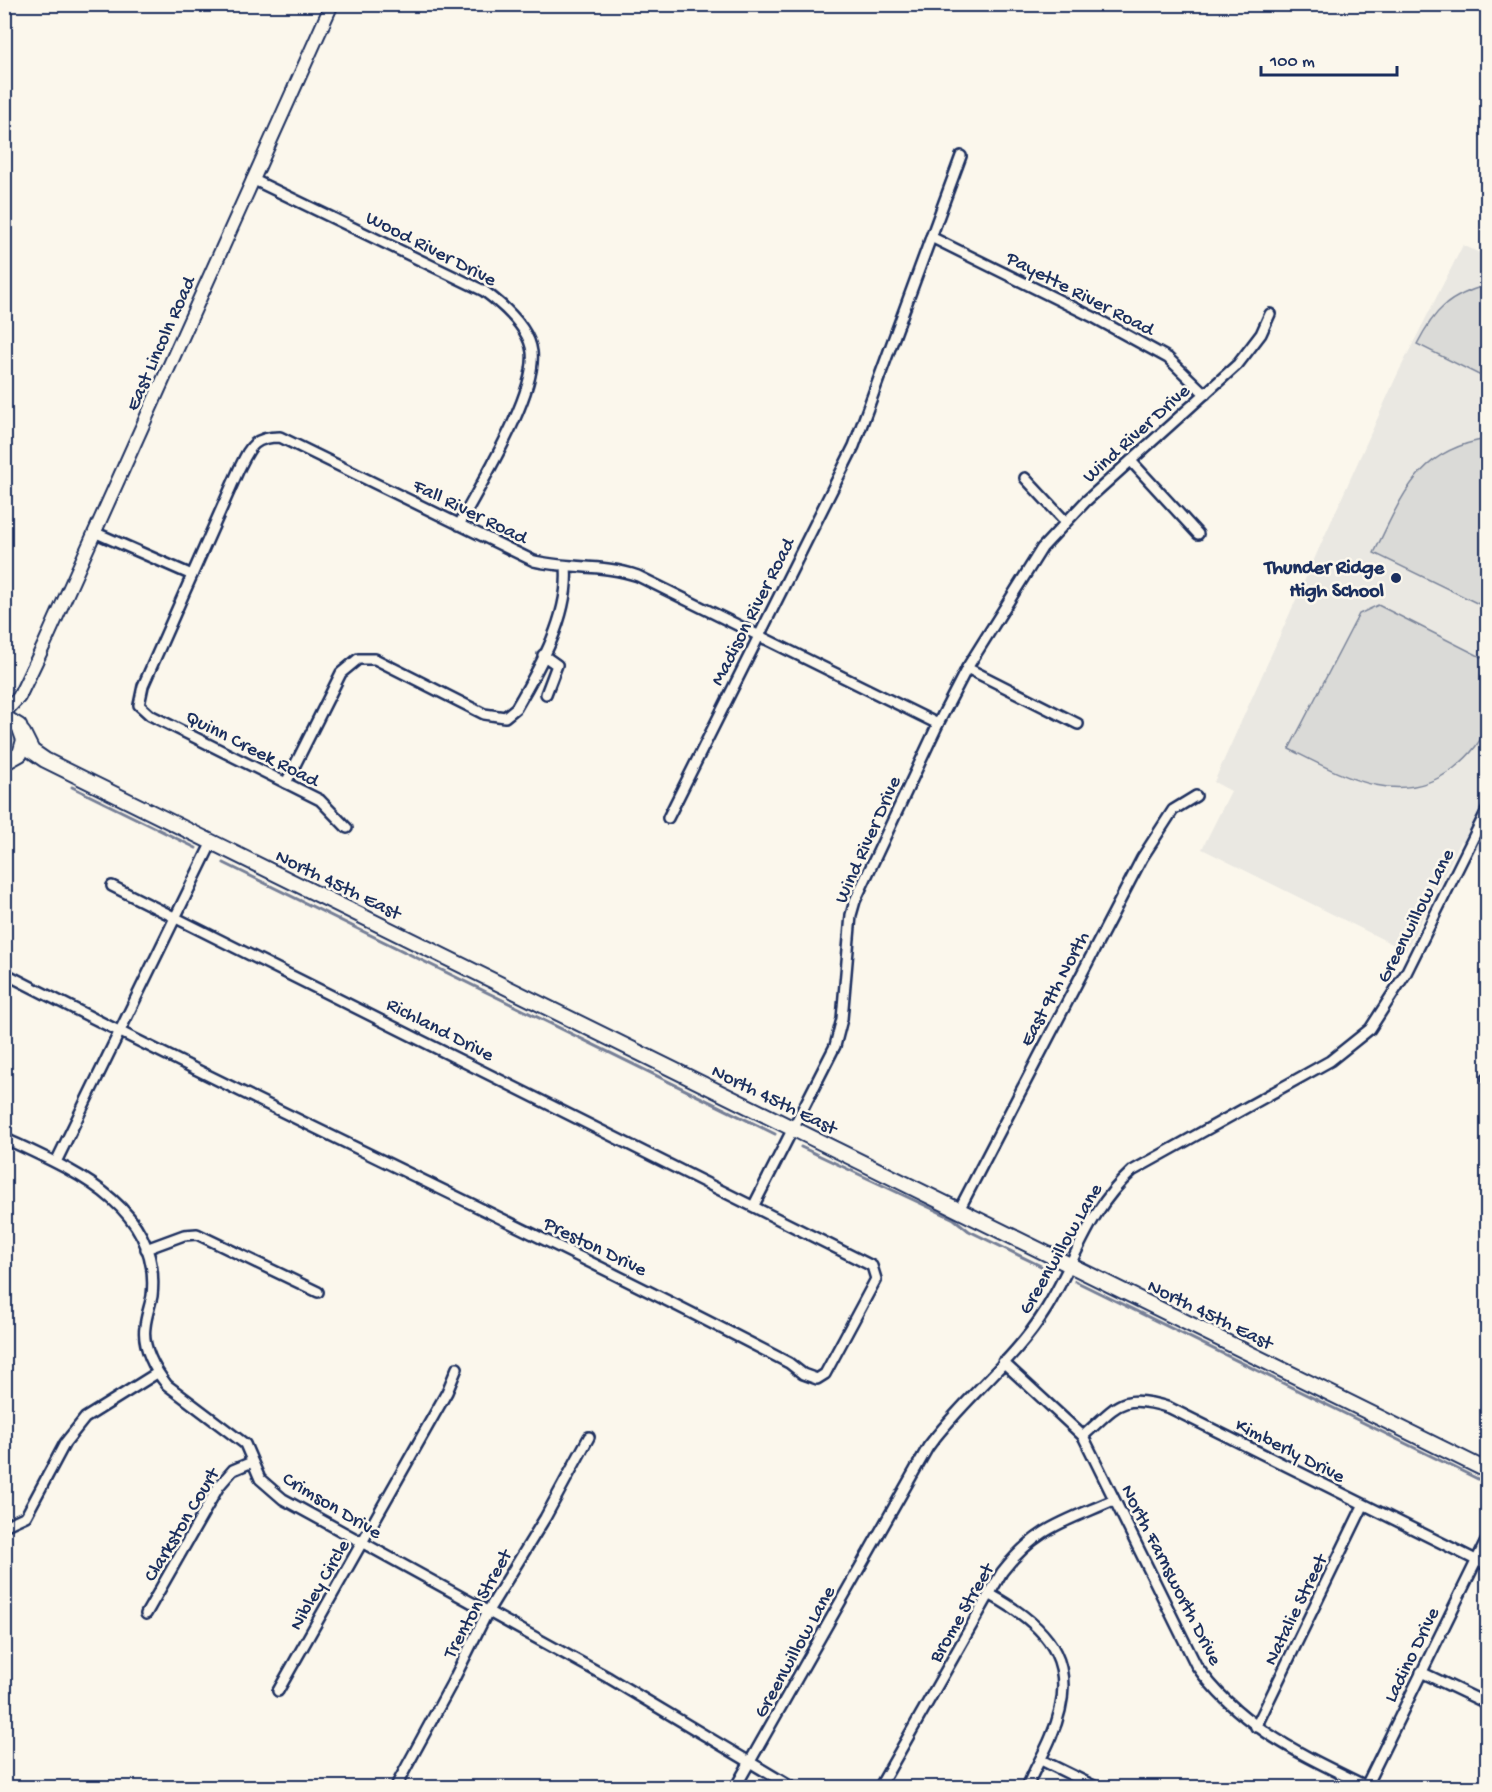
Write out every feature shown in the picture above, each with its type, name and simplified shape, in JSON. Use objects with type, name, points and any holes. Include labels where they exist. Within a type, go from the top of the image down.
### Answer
[{"type":"main road","points":[[4,717],[21,729],[23,748],[9,762]]},
{"type":"main road","name":"North 45th East","points":[[21,729],[32,751],[45,760],[1488,1471]]},
{"type":"main road","name":"North 45th East","points":[[9,762],[30,757],[45,760]]},
{"type":"street","name":"East Lincoln Road","points":[[21,729],[17,707],[19,697],[332,4]]},
{"type":"street","name":"Madison River Road","points":[[668,818],[854,446],[961,156]]},
{"type":"street","name":"Wood River Drive","points":[[252,179],[484,291],[505,307],[520,327],[532,349],[532,363],[525,392],[459,525]]},
{"type":"street","name":"Payette River Road","points":[[931,237],[1095,318],[1168,358],[1205,394]]},
{"type":"street","name":"Wind River Drive","points":[[754,1204],[835,1046],[842,1019],[851,915],[855,901],[938,724],[967,668],[1023,577],[1065,521],[1250,350],[1270,314]]},
{"type":"street","name":"Fall River Road","points":[[139,705],[138,697],[250,448],[263,437],[279,437],[534,561],[566,567],[613,569],[638,576],[938,724]]},
{"type":"street","points":[[1131,461],[1198,534]]},
{"type":"street","points":[[1025,478],[1065,521]]},
{"type":"street","points":[[94,532],[192,575]]},
{"type":"street","points":[[286,783],[341,673],[358,659],[375,659],[484,714],[505,717],[516,708],[564,607],[566,567]]},
{"type":"street","points":[[543,655],[557,665],[546,694]]},
{"type":"street","points":[[967,668],[1078,724]]},
{"type":"street","name":"East Lincoln Road","points":[[4,713],[19,697]]},
{"type":"street","name":"Quinn Creek Road","points":[[139,705],[150,715],[320,800],[347,828]]},
{"type":"street","name":"East 9th North","points":[[959,1210],[1142,858],[1173,810],[1196,796]]},
{"type":"street","name":"Greenwillow Lane","points":[[735,1788],[928,1446],[949,1418],[1023,1342],[1046,1310],[1095,1215],[1110,1191],[1132,1171],[1330,1061],[1370,1029],[1406,973],[1488,808]]},
{"type":"street","points":[[56,1162],[212,842]]},
{"type":"street","name":"Richland Drive","points":[[112,886],[754,1204]]},
{"type":"street","points":[[4,973],[119,1032]]},
{"type":"street","name":"Preston Drive","points":[[119,1032],[682,1307],[817,1379],[825,1374],[831,1365],[876,1278],[872,1266],[754,1204]]},
{"type":"street","name":"Crimson Drive","points":[[4,1138],[56,1162],[107,1192],[126,1213],[150,1262],[152,1294],[144,1330],[150,1357],[157,1373],[167,1385],[245,1444],[260,1479],[283,1499],[609,1678],[793,1788]]},
{"type":"street","points":[[146,1250],[184,1235],[198,1234],[318,1292]]},
{"type":"street","name":"North Farnsworth Drive","points":[[1003,1362],[1083,1436],[1114,1500],[1128,1523],[1196,1665],[1220,1695],[1256,1727],[1367,1787]]},
{"type":"street","name":"Nibley Circle","points":[[278,1691],[447,1392],[457,1368]]},
{"type":"street","points":[[4,1526],[26,1516],[65,1443],[85,1418],[157,1373]]},
{"type":"street","name":"Kimberly Drive","points":[[1083,1436],[1120,1403],[1146,1400],[1170,1408],[1363,1506],[1488,1566]]},
{"type":"street","name":"Trenton Street","points":[[394,1788],[452,1683],[488,1611],[546,1518],[589,1437]]},
{"type":"street","name":"Clarkston Court","points":[[146,1614],[219,1486],[233,1470],[252,1462]]},
{"type":"street","name":"Brome Street","points":[[879,1788],[991,1595],[1002,1572],[1030,1539],[1058,1523],[1114,1500]]},
{"type":"street","name":"Natalie Street","points":[[1256,1727],[1363,1506]]},
{"type":"street","name":"Ladino Drive","points":[[1367,1787],[1488,1537]]},
{"type":"street","points":[[991,1595],[1034,1623],[1060,1659],[1064,1675],[1059,1719],[1027,1788]]},
{"type":"street","points":[[1421,1672],[1488,1704]]},
{"type":"street","points":[[1041,1760],[1098,1788]]},
{"type":"shaded area","name":"Thunder Ridge High School","points":[[1463,245],[1488,257],[1487,854],[1461,841],[1406,951],[1202,849],[1231,791],[1214,782],[1397,375]]},
{"type":"shaded area","points":[[1488,285],[1487,379],[1417,344],[1430,322],[1444,306],[1463,294]]},
{"type":"shaded area","points":[[1488,439],[1487,608],[1374,553],[1404,494],[1428,465],[1444,453],[1463,445]]},
{"type":"shaded area","points":[[1378,605],[1487,660],[1489,710],[1482,737],[1454,768],[1434,780],[1413,786],[1392,787],[1350,778],[1289,749],[1359,614]]},
{"type":"waterway","points":[[72,787],[196,848]]},
{"type":"waterway","points":[[224,863],[775,1134]]},
{"type":"waterway","points":[[801,1147],[954,1219],[969,1231],[1047,1269]]},
{"type":"waterway","points":[[1075,1281],[1488,1484]]},
{"type":"place","name":"Thunder Ridge High School","points":[[1396,578]]}]
